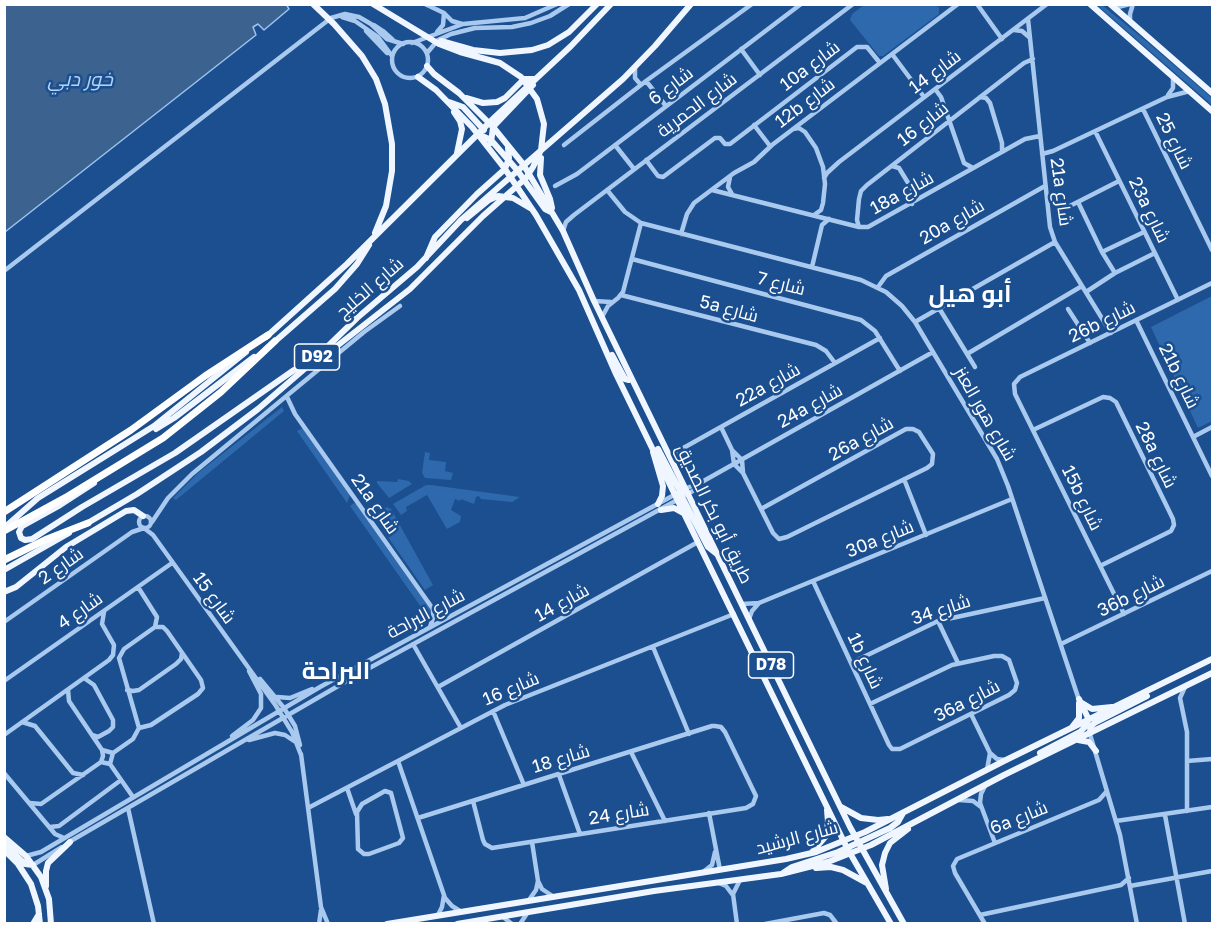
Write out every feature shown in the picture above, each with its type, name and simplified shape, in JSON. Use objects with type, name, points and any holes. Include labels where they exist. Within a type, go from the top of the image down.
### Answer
[{"type":"highway","points":[[4,512],[131,430],[212,370],[267,335]]},
{"type":"highway","points":[[4,530],[155,444],[235,380],[275,341]]},
{"type":"highway","points":[[4,560],[47,539],[88,523]]},
{"type":"main road","points":[[138,438],[168,422],[275,341],[335,289],[357,264],[375,236],[386,206],[391,180],[392,144],[387,113],[379,87],[362,56],[313,4]]},
{"type":"main road","points":[[100,477],[70,499],[22,526],[20,536],[25,540],[32,539],[82,507],[140,475],[294,370],[337,346],[410,289],[470,228],[525,178],[533,167],[543,143],[544,124],[542,112],[530,87],[511,69],[494,61],[446,47],[373,4]]},
{"type":"main road","points":[[420,33],[473,50],[500,53],[525,52],[540,48],[562,37],[597,4]]},
{"type":"main road","name":"شارع الخليج","points":[[4,530],[38,498],[138,438],[267,335],[347,264],[481,131],[491,125],[534,79],[571,46],[611,4]]},
{"type":"main road","name":"شارع الخليج","points":[[4,572],[161,479],[220,438],[276,394],[357,318],[426,258],[461,220],[635,67],[691,4]]},
{"type":"main road","points":[[1090,4],[1212,111]]},
{"type":"main road","points":[[1110,6],[1212,93]]},
{"type":"main road","name":"طريق أبو بكر الصديق","points":[[428,66],[438,78],[463,97],[491,125],[523,165],[563,231],[669,456],[686,516],[698,542],[848,847],[891,924]]},
{"type":"main road","points":[[418,77],[448,101],[462,125],[457,155]]},
{"type":"main road","points":[[463,97],[483,103],[492,103],[505,98],[524,79],[534,79]]},
{"type":"main road","name":"طريق أبو بكر الصديق","points":[[448,101],[481,131],[493,154],[536,215],[579,290],[653,448],[708,547],[718,555],[858,843],[904,924]]},
{"type":"main road","points":[[491,125],[493,154]]},
{"type":"main road","points":[[481,131],[491,138],[509,159],[545,209],[552,212]]},
{"type":"main road","points":[[426,258],[435,237],[505,169],[509,159],[506,144]]},
{"type":"main road","points":[[545,147],[539,164],[540,175],[550,198],[552,212]]},
{"type":"main road","points":[[509,159],[523,165]]},
{"type":"main road","points":[[461,220],[473,215],[492,199],[501,196],[521,201],[536,215]]},
{"type":"main road","points":[[603,343],[624,378],[627,380],[631,378]]},
{"type":"main road","points":[[643,427],[657,446],[680,497]]},
{"type":"main road","points":[[653,448],[654,459],[663,486],[660,507],[674,508],[686,516]]},
{"type":"main road","points":[[4,598],[66,547],[119,516],[131,513],[142,518]]},
{"type":"main road","points":[[4,592],[26,580]]},
{"type":"main road","name":"شارع الرشيد","points":[[387,924],[848,847],[858,843],[894,818],[1006,760],[1212,659]]},
{"type":"main road","name":"شارع الرشيد","points":[[456,924],[654,891],[801,870],[848,847],[935,811],[1212,673]]},
{"type":"main road","points":[[1090,733],[1094,724],[1141,700],[1159,686]]},
{"type":"main road","points":[[1079,699],[1092,709],[1119,706]]},
{"type":"main road","points":[[1004,775],[1023,762],[1080,732],[1087,722],[1079,699]]},
{"type":"main road","points":[[1070,730],[1078,719],[1079,699]]},
{"type":"main road","points":[[1058,748],[1083,740],[1092,744],[1096,751]]},
{"type":"main road","points":[[806,855],[818,847],[826,836],[828,822],[824,798]]},
{"type":"main road","points":[[839,805],[861,818],[878,820],[894,818]]},
{"type":"main road","points":[[887,896],[882,865],[887,848],[895,838],[935,811]]},
{"type":"main road","points":[[858,843],[894,825],[904,813]]},
{"type":"main road","points":[[4,837],[26,856],[46,889]]},
{"type":"main road","points":[[51,924],[46,889],[46,867],[67,840]]},
{"type":"main road","points":[[4,844],[25,864],[33,865]]},
{"type":"main road","points":[[781,874],[797,864],[848,847]]},
{"type":"main road","points":[[4,850],[28,877],[40,914],[39,923]]},
{"type":"main road","points":[[801,870],[837,868],[850,872],[868,884]]},
{"type":"main road","points":[[654,891],[712,879],[720,870]]},
{"type":"street","points":[[425,4],[444,13],[452,21],[463,24]]},
{"type":"street","points":[[4,271],[322,24],[336,16],[345,14],[355,16],[371,24],[383,37],[394,43],[403,44],[412,43],[463,24],[525,18],[557,4]]},
{"type":"street","points":[[427,53],[443,36],[475,28],[512,27],[531,23],[550,16],[569,4]]},
{"type":"street","points":[[564,145],[752,4]]},
{"type":"street","points":[[788,4],[792,11]]},
{"type":"street","name":"شارع 6","points":[[555,186],[577,174],[801,4]]},
{"type":"street","name":"شارع الحمرية","points":[[563,231],[566,222],[574,215],[853,4]]},
{"type":"street","name":"12b شارع","points":[[681,234],[691,206],[731,175],[749,165],[770,146],[958,4]]},
{"type":"street","points":[[977,4],[1002,39]]},
{"type":"street","name":"شارع 14","points":[[824,178],[839,162],[1047,4]]},
{"type":"street","points":[[1110,6],[1132,4],[1130,22]]},
{"type":"street","points":[[434,34],[442,25],[444,13]]},
{"type":"street","points":[[336,16],[350,19],[381,39],[393,59]]},
{"type":"street","name":"21a شارع","points":[[1028,19],[1045,186],[1049,219],[1055,242],[1111,333]]},
{"type":"street","points":[[1014,30],[1026,33],[1031,40]]},
{"type":"street","points":[[403,44],[395,51],[394,67],[401,75],[409,78],[418,77],[428,66],[427,53],[421,46],[412,43]]},
{"type":"street","name":"10a شارع","points":[[646,160],[658,176],[663,177],[715,138],[720,138],[725,144],[730,144],[857,47],[867,47],[880,63]]},
{"type":"street","points":[[741,49],[760,75]]},
{"type":"street","points":[[892,54],[924,97]]},
{"type":"street","name":"شارع 16","points":[[859,227],[857,217],[861,191],[867,184],[1033,59]]},
{"type":"street","points":[[635,67],[637,80]]},
{"type":"street","points":[[1167,97],[1173,87],[1173,76]]},
{"type":"street","points":[[622,79],[644,83],[666,106]]},
{"type":"street","points":[[935,89],[964,163],[975,168]]},
{"type":"street","points":[[1042,154],[1051,153],[1167,97],[1190,91]]},
{"type":"street","points":[[980,97],[986,98],[990,103],[1002,143],[1002,152]]},
{"type":"street","name":"شارع 25","points":[[1143,109],[1212,250]]},
{"type":"street","points":[[754,125],[770,146]]},
{"type":"street","points":[[793,129],[805,132],[822,162],[824,178],[822,208],[814,215]]},
{"type":"street","name":"23a شارع","points":[[1095,132],[1178,300]]},
{"type":"street","name":"18a شارع","points":[[712,190],[859,227],[876,224],[1029,137],[1040,136]]},
{"type":"street","points":[[615,145],[634,169]]},
{"type":"street","points":[[822,162],[828,165],[839,162]]},
{"type":"street","points":[[892,166],[899,168],[913,191],[912,204]]},
{"type":"street","points":[[731,175],[728,182],[732,194]]},
{"type":"street","points":[[1060,211],[1119,181]]},
{"type":"street","name":"20a شارع","points":[[878,287],[886,276],[1045,186]]},
{"type":"street","name":"شارع هور العنز","points":[[607,190],[625,212],[641,223],[861,280],[878,287],[895,299],[915,322],[991,446],[1003,472],[1079,699]]},
{"type":"street","points":[[1078,202],[1102,252],[1115,273]]},
{"type":"street","points":[[812,267],[822,225],[829,219]]},
{"type":"street","points":[[602,318],[611,302],[621,295],[641,223]]},
{"type":"street","points":[[1102,252],[1144,231]]},
{"type":"street","points":[[915,322],[1055,242]]},
{"type":"street","points":[[1086,292],[1115,273],[1155,253]]},
{"type":"street","name":"شارع 7","points":[[632,259],[852,316],[868,325],[880,338],[900,371]]},
{"type":"street","name":"26b شارع","points":[[1015,394],[1013,387],[1017,378],[1212,283]]},
{"type":"street","points":[[967,354],[1082,286]]},
{"type":"street","name":"5a شارع","points":[[621,295],[816,345],[826,351],[835,363]]},
{"type":"street","points":[[594,301],[611,302]]},
{"type":"street","points":[[142,518],[151,524],[158,511],[192,474],[364,332],[400,306]]},
{"type":"street","points":[[939,308],[975,367]]},
{"type":"street","points":[[1068,309],[1090,343]]},
{"type":"street","name":"21b شارع","points":[[1136,320],[1212,476]]},
{"type":"street","name":"22a شارع","points":[[669,456],[880,338]]},
{"type":"street","name":"24a شارع","points":[[680,497],[696,489],[700,483],[933,352]]},
{"type":"street","name":"15b شارع","points":[[1015,394],[1124,614]]},
{"type":"street","name":"21a شارع","points":[[287,397],[295,414],[432,609]]},
{"type":"street","name":"28a شارع","points":[[1033,430],[1103,397],[1116,402],[1174,525],[1171,531],[1100,566]]},
{"type":"street","name":"21a شارع","points":[[280,402],[295,414]]},
{"type":"street","points":[[721,427],[732,450],[734,464],[743,473],[761,509]]},
{"type":"street","points":[[1193,437],[1212,427]]},
{"type":"street","name":"26a شارع","points":[[913,429],[921,435],[933,454],[933,461],[927,468],[904,479],[787,537],[775,536],[761,509],[903,431],[913,429]]},
{"type":"street","points":[[732,450],[742,460],[743,473]]},
{"type":"street","points":[[904,479],[926,535]]},
{"type":"street","name":"شارع البراحة","points":[[33,865],[133,797],[320,687],[609,531],[680,497]]},
{"type":"street","name":"30a شارع","points":[[741,604],[759,603],[1012,500]]},
{"type":"street","name":"شارع البراحة","points":[[26,856],[67,840],[128,808],[353,677],[660,507]]},
{"type":"street","points":[[142,518],[158,511]]},
{"type":"street","name":"شارع 15","points":[[142,518],[144,528],[153,535],[255,676],[282,709]]},
{"type":"street","name":"شارع 2","points":[[132,532],[142,518]]},
{"type":"street","name":"شارع 15","points":[[151,524],[153,535]]},
{"type":"street","name":"شارع 2","points":[[4,622],[132,532],[151,524]]},
{"type":"street","points":[[600,530],[609,531]]},
{"type":"street","name":"شارع 14","points":[[438,687],[698,542]]},
{"type":"street","name":"شارع 4","points":[[4,681],[172,563]]},
{"type":"street","name":"36b شارع","points":[[1061,644],[1212,571]]},
{"type":"street","name":"1b شارع","points":[[813,581],[889,745],[895,750]]},
{"type":"street","points":[[110,764],[113,753],[133,739],[139,728],[120,665],[120,654],[155,627],[158,621],[156,614],[138,587]]},
{"type":"street","name":"شارع 34","points":[[851,663],[938,621],[1045,598]]},
{"type":"street","points":[[749,620],[759,603]]},
{"type":"street","points":[[102,624],[107,608]]},
{"type":"street","points":[[432,609],[440,615],[451,616]]},
{"type":"street","points":[[430,627],[433,618],[432,609]]},
{"type":"street","name":"شارع 16","points":[[308,808],[493,711],[734,614]]},
{"type":"street","points":[[90,620],[96,620],[102,624],[114,645],[124,649]]},
{"type":"street","points":[[938,621],[958,663]]},
{"type":"street","points":[[139,728],[148,727],[198,694],[203,688],[201,680],[166,629],[155,627]]},
{"type":"street","points":[[413,644],[461,728]]},
{"type":"street","points":[[4,735],[109,660],[113,655],[114,645]]},
{"type":"street","points":[[653,647],[689,734]]},
{"type":"street","points":[[127,690],[139,690],[176,664],[181,659],[182,652]]},
{"type":"street","name":"36a شارع","points":[[870,704],[958,663],[1002,656],[1009,660],[1016,679],[1016,687],[1012,693],[900,750],[895,750]]},
{"type":"street","points":[[109,660],[120,665]]},
{"type":"street","points":[[230,740],[237,731],[253,720],[261,708],[261,694],[247,665]]},
{"type":"street","name":"شارع 15","points":[[255,676],[275,695],[301,755]]},
{"type":"street","points":[[84,678],[94,685],[113,720],[113,726],[109,731],[100,736],[92,735]]},
{"type":"street","points":[[1185,686],[1180,702],[1186,725],[1187,811]]},
{"type":"street","points":[[275,695],[290,698],[320,687]]},
{"type":"street","points":[[30,803],[41,804],[101,762],[102,750],[69,701],[68,690]]},
{"type":"street","points":[[1165,696],[1174,697],[1180,702]]},
{"type":"street","points":[[493,711],[524,785]]},
{"type":"street","points":[[970,714],[990,753],[997,759],[1006,760]]},
{"type":"street","name":"شارع 15","points":[[286,717],[297,732],[301,755],[321,907],[319,924]]},
{"type":"street","points":[[22,722],[35,726],[73,773],[73,779],[69,785]]},
{"type":"street","points":[[1087,722],[1117,822],[1137,924]]},
{"type":"street","name":"شارع 18","points":[[418,818],[712,726],[724,729],[754,792],[755,800],[750,807],[746,808]]},
{"type":"street","points":[[238,744],[275,733],[288,736],[297,744]]},
{"type":"street","points":[[102,750],[113,753]]},
{"type":"street","points":[[631,752],[664,821]]},
{"type":"street","points":[[987,770],[990,753]]},
{"type":"street","points":[[1187,761],[1212,759]]},
{"type":"street","points":[[398,761],[443,892],[448,902],[462,911]]},
{"type":"street","points":[[101,762],[110,764],[133,797]]},
{"type":"street","points":[[4,773],[58,836],[67,840]]},
{"type":"street","points":[[73,773],[83,775]]},
{"type":"street","points":[[559,774],[580,834]]},
{"type":"street","points":[[50,827],[52,829],[59,826],[121,780]]},
{"type":"street","points":[[986,784],[981,794],[981,807],[995,843]]},
{"type":"street","points":[[348,787],[361,806]]},
{"type":"street","points":[[348,787],[356,815],[358,846],[362,853],[369,854],[402,840],[403,834],[389,791],[361,806],[356,815]]},
{"type":"street","points":[[1100,800],[1105,796],[1107,790]]},
{"type":"street","points":[[1100,800],[1108,800],[1112,803]]},
{"type":"street","name":"6a شارع","points":[[980,915],[955,873],[953,866],[961,857],[1100,800]]},
{"type":"street","name":"شارع 24","points":[[473,801],[485,844],[496,848],[746,808]]},
{"type":"street","points":[[954,801],[973,801],[981,807]]},
{"type":"street","points":[[39,815],[41,804]]},
{"type":"street","points":[[1117,822],[1212,807]]},
{"type":"street","points":[[128,808],[154,924]]},
{"type":"street","points":[[709,813],[720,870]]},
{"type":"street","points":[[1165,815],[1185,924]]},
{"type":"street","points":[[528,901],[534,894],[538,881],[532,842]]},
{"type":"street","points":[[701,873],[712,865],[715,849]]},
{"type":"street","points":[[985,924],[980,915],[1121,885],[1131,887],[1212,871]]},
{"type":"street","points":[[1121,885],[1129,878]]},
{"type":"street","points":[[733,897],[735,887],[741,879]]},
{"type":"street","points":[[538,881],[546,892],[554,897]]},
{"type":"street","points":[[717,882],[729,888],[733,897],[737,924]]},
{"type":"street","points":[[437,916],[442,907],[443,892]]},
{"type":"street","name":"شارع 15","points":[[321,907],[328,924]]},
{"type":"street","points":[[520,924],[528,912]]},
{"type":"street","points":[[765,924],[824,913],[830,915],[836,922]]},
{"type":"street","points":[[500,916],[512,924]]},
{"type":"shaded area","points":[[864,5],[937,5],[939,14],[883,56],[879,56],[850,20],[852,14]]},
{"type":"shaded area","points":[[1097,5],[1102,5],[1212,98],[1212,105]]},
{"type":"shaded area","points":[[1212,296],[1212,421],[1198,428],[1151,327]]},
{"type":"shaded area","points":[[282,407],[284,411],[176,500],[173,498],[198,473]]},
{"type":"shaded area","points":[[303,428],[350,495],[347,503],[297,431]]},
{"type":"shaded area","points":[[425,452],[430,453],[429,460],[446,462],[445,471],[453,473],[451,480],[425,478],[422,473]]},
{"type":"shaded area","points":[[398,479],[409,481],[412,484],[389,498],[377,483],[377,481],[397,482]]},
{"type":"shaded area","points":[[426,485],[520,497],[512,502],[481,499],[479,496],[476,497],[474,504],[455,499],[451,510],[461,516],[460,522],[447,529],[427,495],[406,507],[407,511],[401,515],[393,504]]},
{"type":"shaded area","points":[[357,504],[431,609],[428,617],[350,506]]},
{"type":"shaded area","points":[[387,507],[391,509],[433,585],[425,590],[376,520],[375,515]]},
{"type":"water","name":"خور دبي","points":[[5,4],[286,4],[289,9],[264,30],[258,24],[253,27],[256,35],[5,232]]},
{"type":"district","name":"أبو هيل","points":[[970,294]]},
{"type":"district","name":"البراحة","points":[[336,671]]}]
